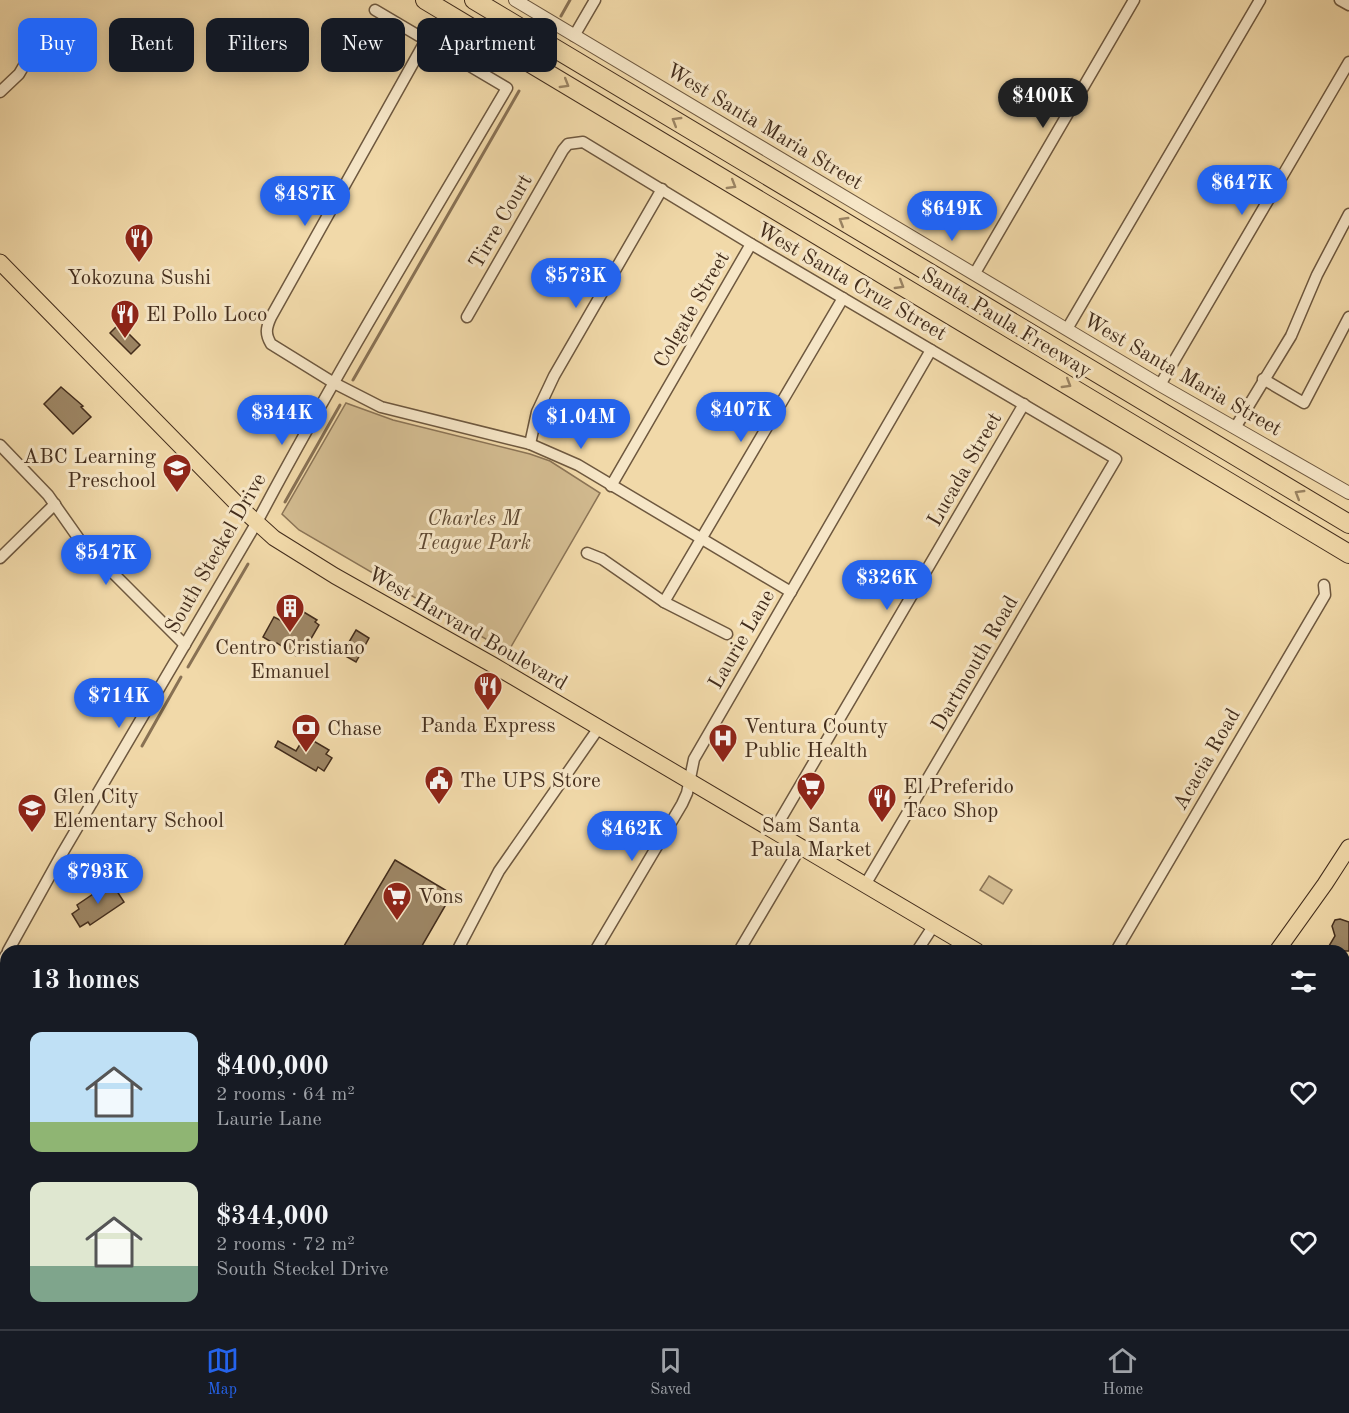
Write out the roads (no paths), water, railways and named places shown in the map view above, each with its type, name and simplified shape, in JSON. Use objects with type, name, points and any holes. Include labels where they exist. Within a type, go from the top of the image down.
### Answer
[{"type":"highway","name":"Santa Paula Freeway","points":[[425,0],[1349,554]]},
{"type":"highway","name":"Santa Paula Freeway","points":[[474,0],[1349,524]]},
{"type":"highway","points":[[1305,528],[1349,559]]},
{"type":"main road","name":"West Harvard Boulevard","points":[[0,262],[274,538],[335,576],[493,665],[598,729],[690,780],[773,832],[967,945]]},
{"type":"main road","points":[[1281,945],[1349,847]]},
{"type":"street","name":"West Santa Maria Street","points":[[515,0],[1160,385],[1349,493]]},
{"type":"street","points":[[574,36],[595,0]]},
{"type":"street","points":[[975,273],[1134,0]]},
{"type":"street","points":[[1067,329],[1260,0]]},
{"type":"street","points":[[375,10],[417,35]]},
{"type":"street","points":[[417,56],[266,327],[266,336],[271,345],[334,383],[381,407],[530,444],[578,465],[790,592]]},
{"type":"street","points":[[1160,385],[1349,62]]},
{"type":"street","points":[[0,92],[20,72]]},
{"type":"street","name":"South Steckel Drive","points":[[12,945],[257,522],[334,383],[507,88],[480,72]]},
{"type":"street","name":"West Santa Cruz Street","points":[[568,144],[583,142],[1116,459]]},
{"type":"street","name":"Tirre Court","points":[[467,317],[558,157],[568,144]]},
{"type":"street","points":[[530,444],[537,412],[554,376],[662,189]]},
{"type":"street","points":[[1235,428],[1291,336],[1317,274],[1349,214]]},
{"type":"street","name":"Colgate Street","points":[[611,486],[751,244]]},
{"type":"street","points":[[664,602],[843,298]]},
{"type":"street","points":[[1263,379],[1304,403],[1349,317]]},
{"type":"street","name":"Laurie Lane","points":[[600,945],[682,804],[694,759],[931,350]]},
{"type":"street","name":"Lucada Street","points":[[773,832],[1024,404]]},
{"type":"street","points":[[0,445],[48,495],[79,538],[184,645]]},
{"type":"street","name":"Dartmouth Road","points":[[864,885],[1116,459]]},
{"type":"street","points":[[0,558],[55,504]]},
{"type":"street","points":[[587,553],[602,559],[664,602],[727,634]]},
{"type":"street","name":"Acacia Road","points":[[1120,945],[1325,595],[1324,585]]},
{"type":"street","points":[[460,945],[500,872],[598,729]]},
{"type":"street","points":[[743,945],[800,848]]},
{"type":"street","points":[[921,945],[934,925]]},
{"type":"waterway","points":[[561,16],[570,0]]},
{"type":"waterway","points":[[353,380],[519,91]]},
{"type":"waterway","points":[[285,502],[340,405]]},
{"type":"waterway","points":[[188,667],[248,564]]},
{"type":"waterway","points":[[142,746],[181,677]]},
{"type":"place","name":"Yokozuna Sushi","points":[[139,264]]},
{"type":"place","name":"El Pollo Loco","points":[[125,340]]},
{"type":"place","name":"ABC Learning Preschool","points":[[177,494]]},
{"type":"place","name":"Centro Cristiano Emanuel","points":[[290,634]]},
{"type":"place","name":"Panda Express","points":[[488,712]]},
{"type":"place","name":"Chase","points":[[306,754]]},
{"type":"place","name":"Ventura County Public Health","points":[[723,764]]},
{"type":"place","name":"The UPS Store","points":[[439,806]]},
{"type":"place","name":"Sam Santa Paula Market","points":[[811,812]]},
{"type":"place","name":"El Preferido Taco Shop","points":[[882,824]]},
{"type":"place","name":"Glen City Elementary School","points":[[32,834]]},
{"type":"place","name":"Vons","points":[[397,922]]},
{"type":"park label","name":"Charles M Teague Park","points":[[474,530]]}]
